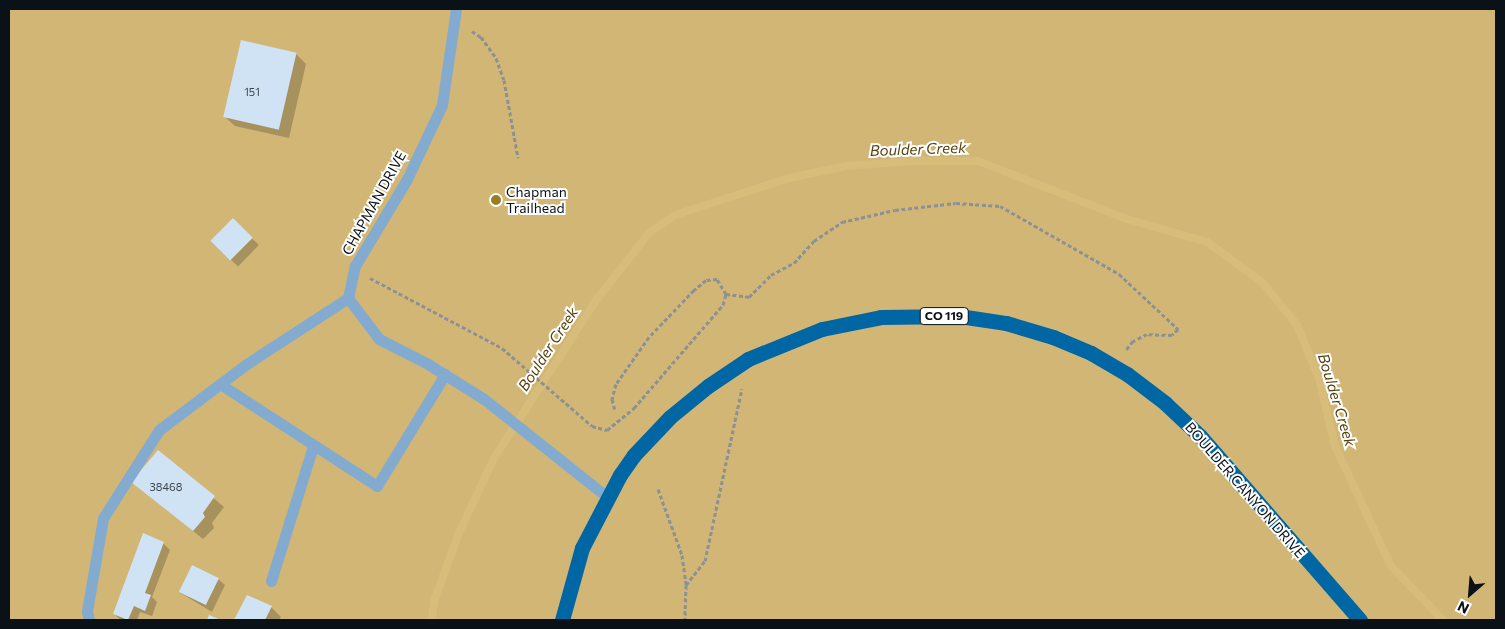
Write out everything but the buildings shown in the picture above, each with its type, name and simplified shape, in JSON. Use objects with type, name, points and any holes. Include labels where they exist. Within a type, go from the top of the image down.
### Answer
[{"type":"main road","name":"BOULDER CANYON DRIVE","points":[[562,620],[582,548],[606,497],[634,455],[670,417],[708,386],[748,360],[822,329],[882,317],[958,316],[1006,323],[1053,337],[1114,367],[1166,403],[1200,436],[1360,620]]},
{"type":"lane","name":"CHAPMAN DRIVE","points":[[348,298],[355,266],[407,180],[442,105],[455,15]]},
{"type":"lane","points":[[89,620],[87,611],[103,518],[159,430],[220,384],[348,298],[379,339],[445,374],[484,399],[548,453],[606,497]]},
{"type":"lane","points":[[220,384],[377,486],[445,374]]},
{"type":"lane","points":[[271,581],[313,446]]},
{"type":"path","points":[[455,15],[481,37],[496,58],[512,109],[518,158]]},
{"type":"path","points":[[726,294],[749,297],[771,275],[794,263],[814,241],[842,222],[895,210],[956,203],[1000,206],[1119,274],[1178,329],[1172,335],[1147,334],[1133,341],[1114,367]]},
{"type":"path","points":[[355,266],[379,284],[480,334],[515,356],[581,416],[599,429],[607,430],[614,427],[634,408],[723,305],[726,294],[717,279],[706,280],[694,290],[649,337],[616,384],[612,399],[615,410]]},
{"type":"path","points":[[686,585],[705,561],[748,360]]},
{"type":"path","points":[[658,489],[682,555],[686,585],[686,620]]},
{"type":"shaded area","points":[[9,9],[1496,9],[1496,620],[9,620]]},
{"type":"waterway","name":"Boulder Creek","points":[[432,620],[434,601],[459,533],[494,458],[597,299],[650,232],[675,215],[789,178],[847,166],[912,161],[978,161],[1127,219],[1207,242],[1262,282],[1297,325],[1319,378],[1335,446],[1391,566],[1443,620]]},
{"type":"place","name":"Chapman Trailhead","points":[[496,200]]}]
